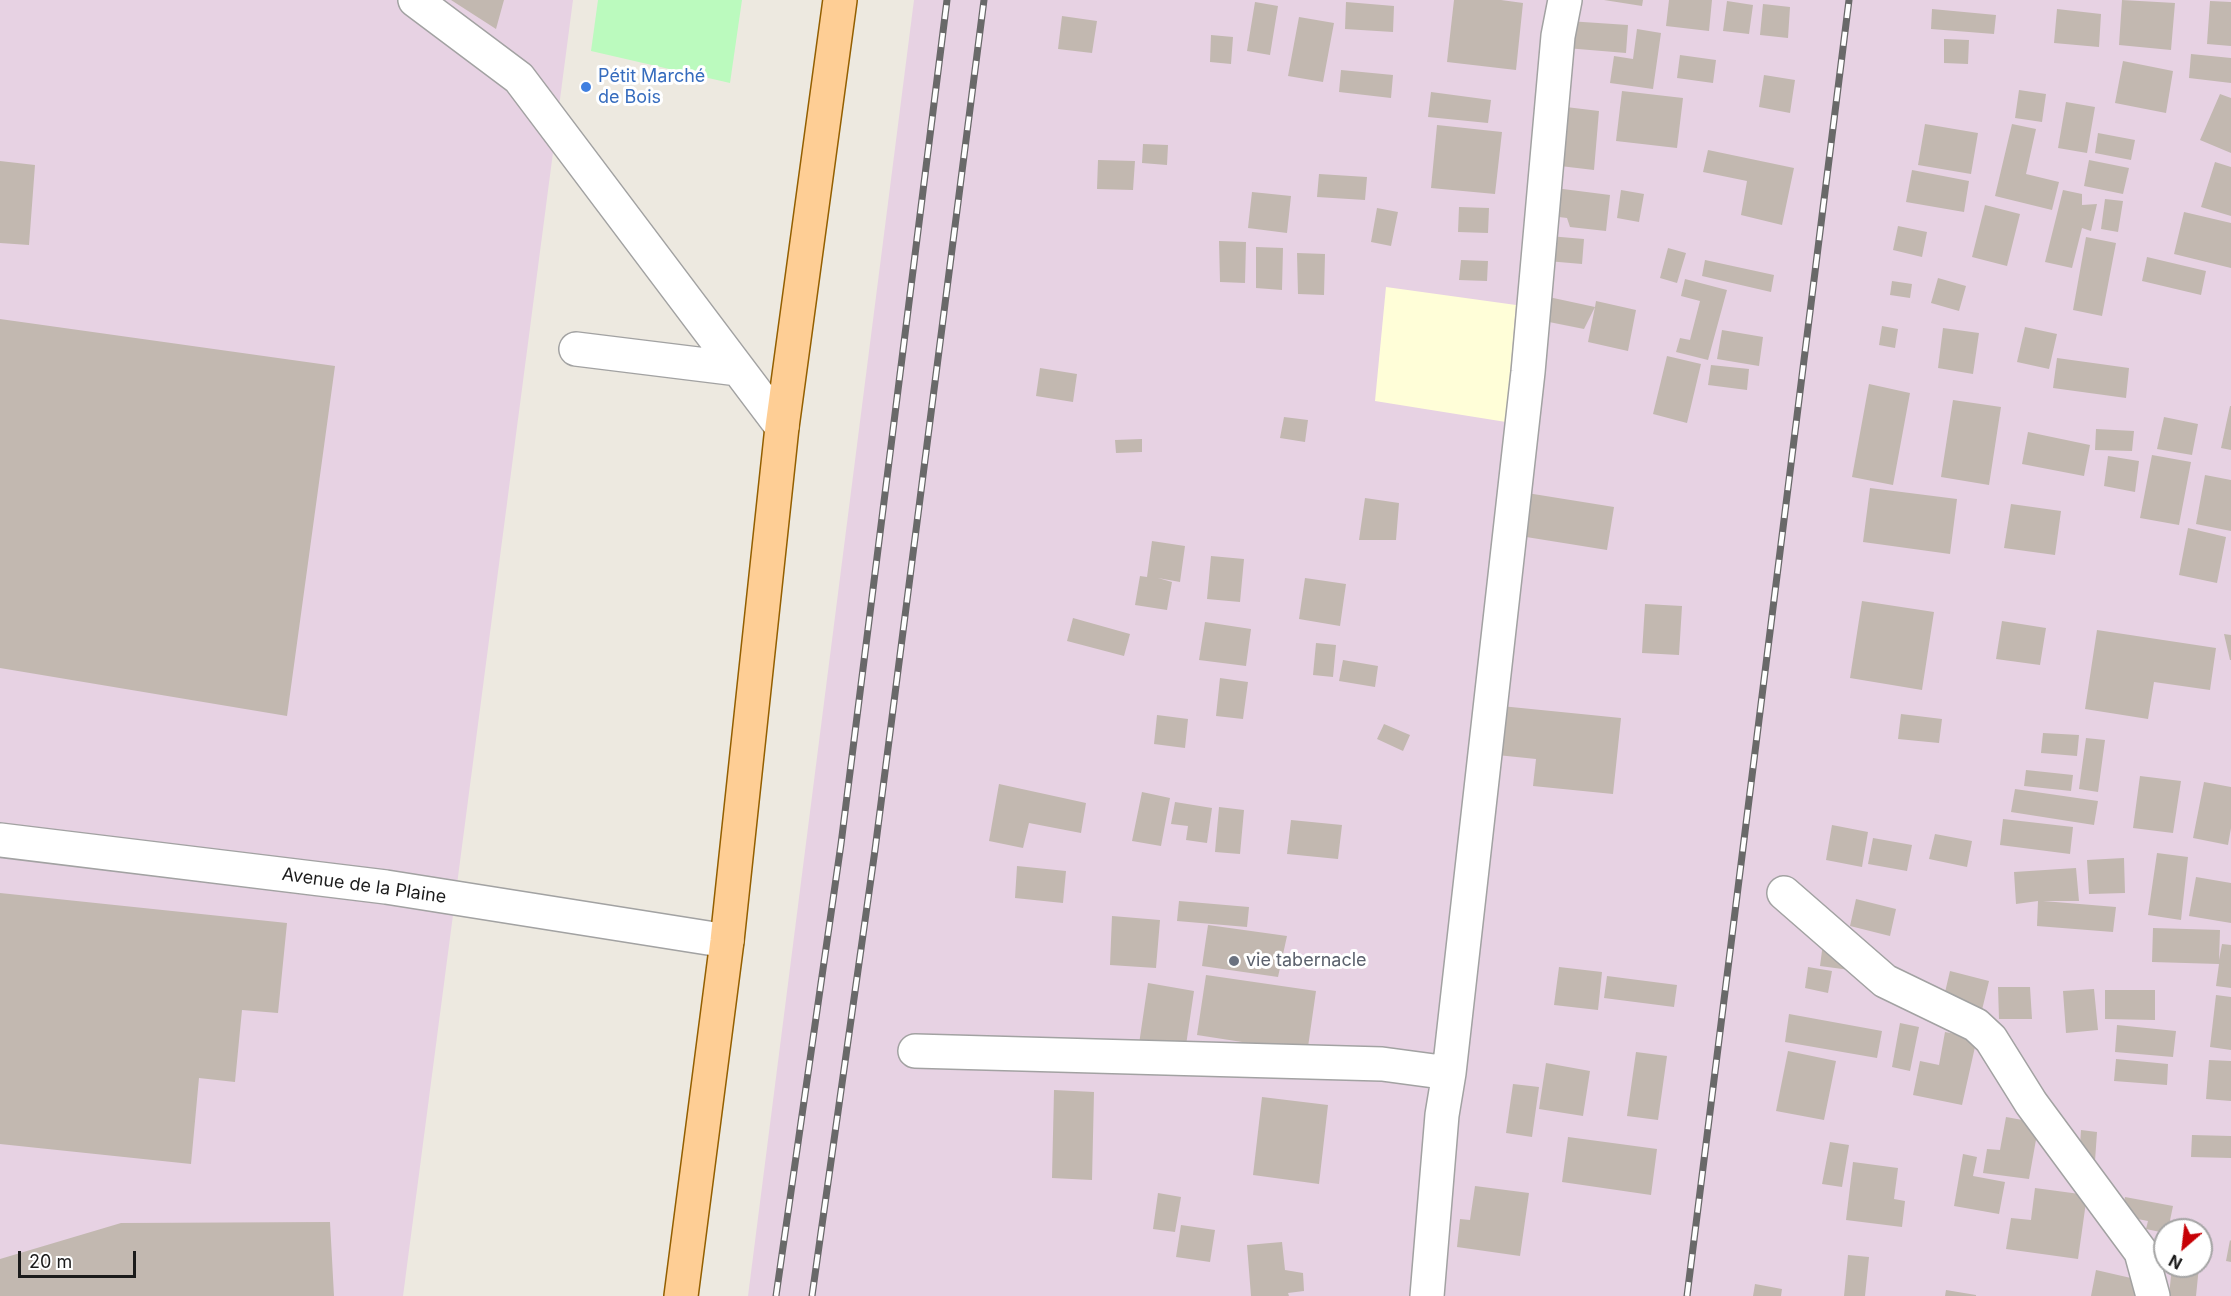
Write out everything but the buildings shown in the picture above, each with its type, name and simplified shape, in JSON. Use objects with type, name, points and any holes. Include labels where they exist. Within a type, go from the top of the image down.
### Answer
[{"type":"main road","points":[[681,1296],[727,941],[782,427],[840,0]]},
{"type":"street","points":[[415,0],[519,78],[782,427]]},
{"type":"street","points":[[1427,1296],[1442,1115],[1449,1073],[1528,372],[1558,36],[1565,0]]},
{"type":"street","points":[[576,349],[738,369]]},
{"type":"street","name":"Avenue de la Plaine","points":[[0,840],[386,888],[727,941]]},
{"type":"street","points":[[1785,892],[1884,981],[1976,1025],[1992,1039],[2031,1104],[2141,1252],[2153,1296]]},
{"type":"street","points":[[915,1051],[1382,1064],[1449,1073]]},
{"type":"shaded area","points":[[0,0],[573,0],[403,1296],[0,1296]]},
{"type":"shaded area","points":[[914,0],[2231,0],[2231,1296],[748,1296]]},
{"type":"shaded area","points":[[1386,287],[1516,305],[1506,422],[1375,401]]},
{"type":"green space","points":[[598,0],[742,0],[730,83],[591,51]]},
{"type":"railway","points":[[776,1296],[841,844],[947,0]]},
{"type":"railway","points":[[812,1296],[875,850],[984,0]]},
{"type":"railway","points":[[1687,1296],[1849,0]]},
{"type":"place","name":"Pétit Marché de Bois","points":[[586,87]]},
{"type":"place","name":"vie tabernacle","points":[[1234,961]]}]
